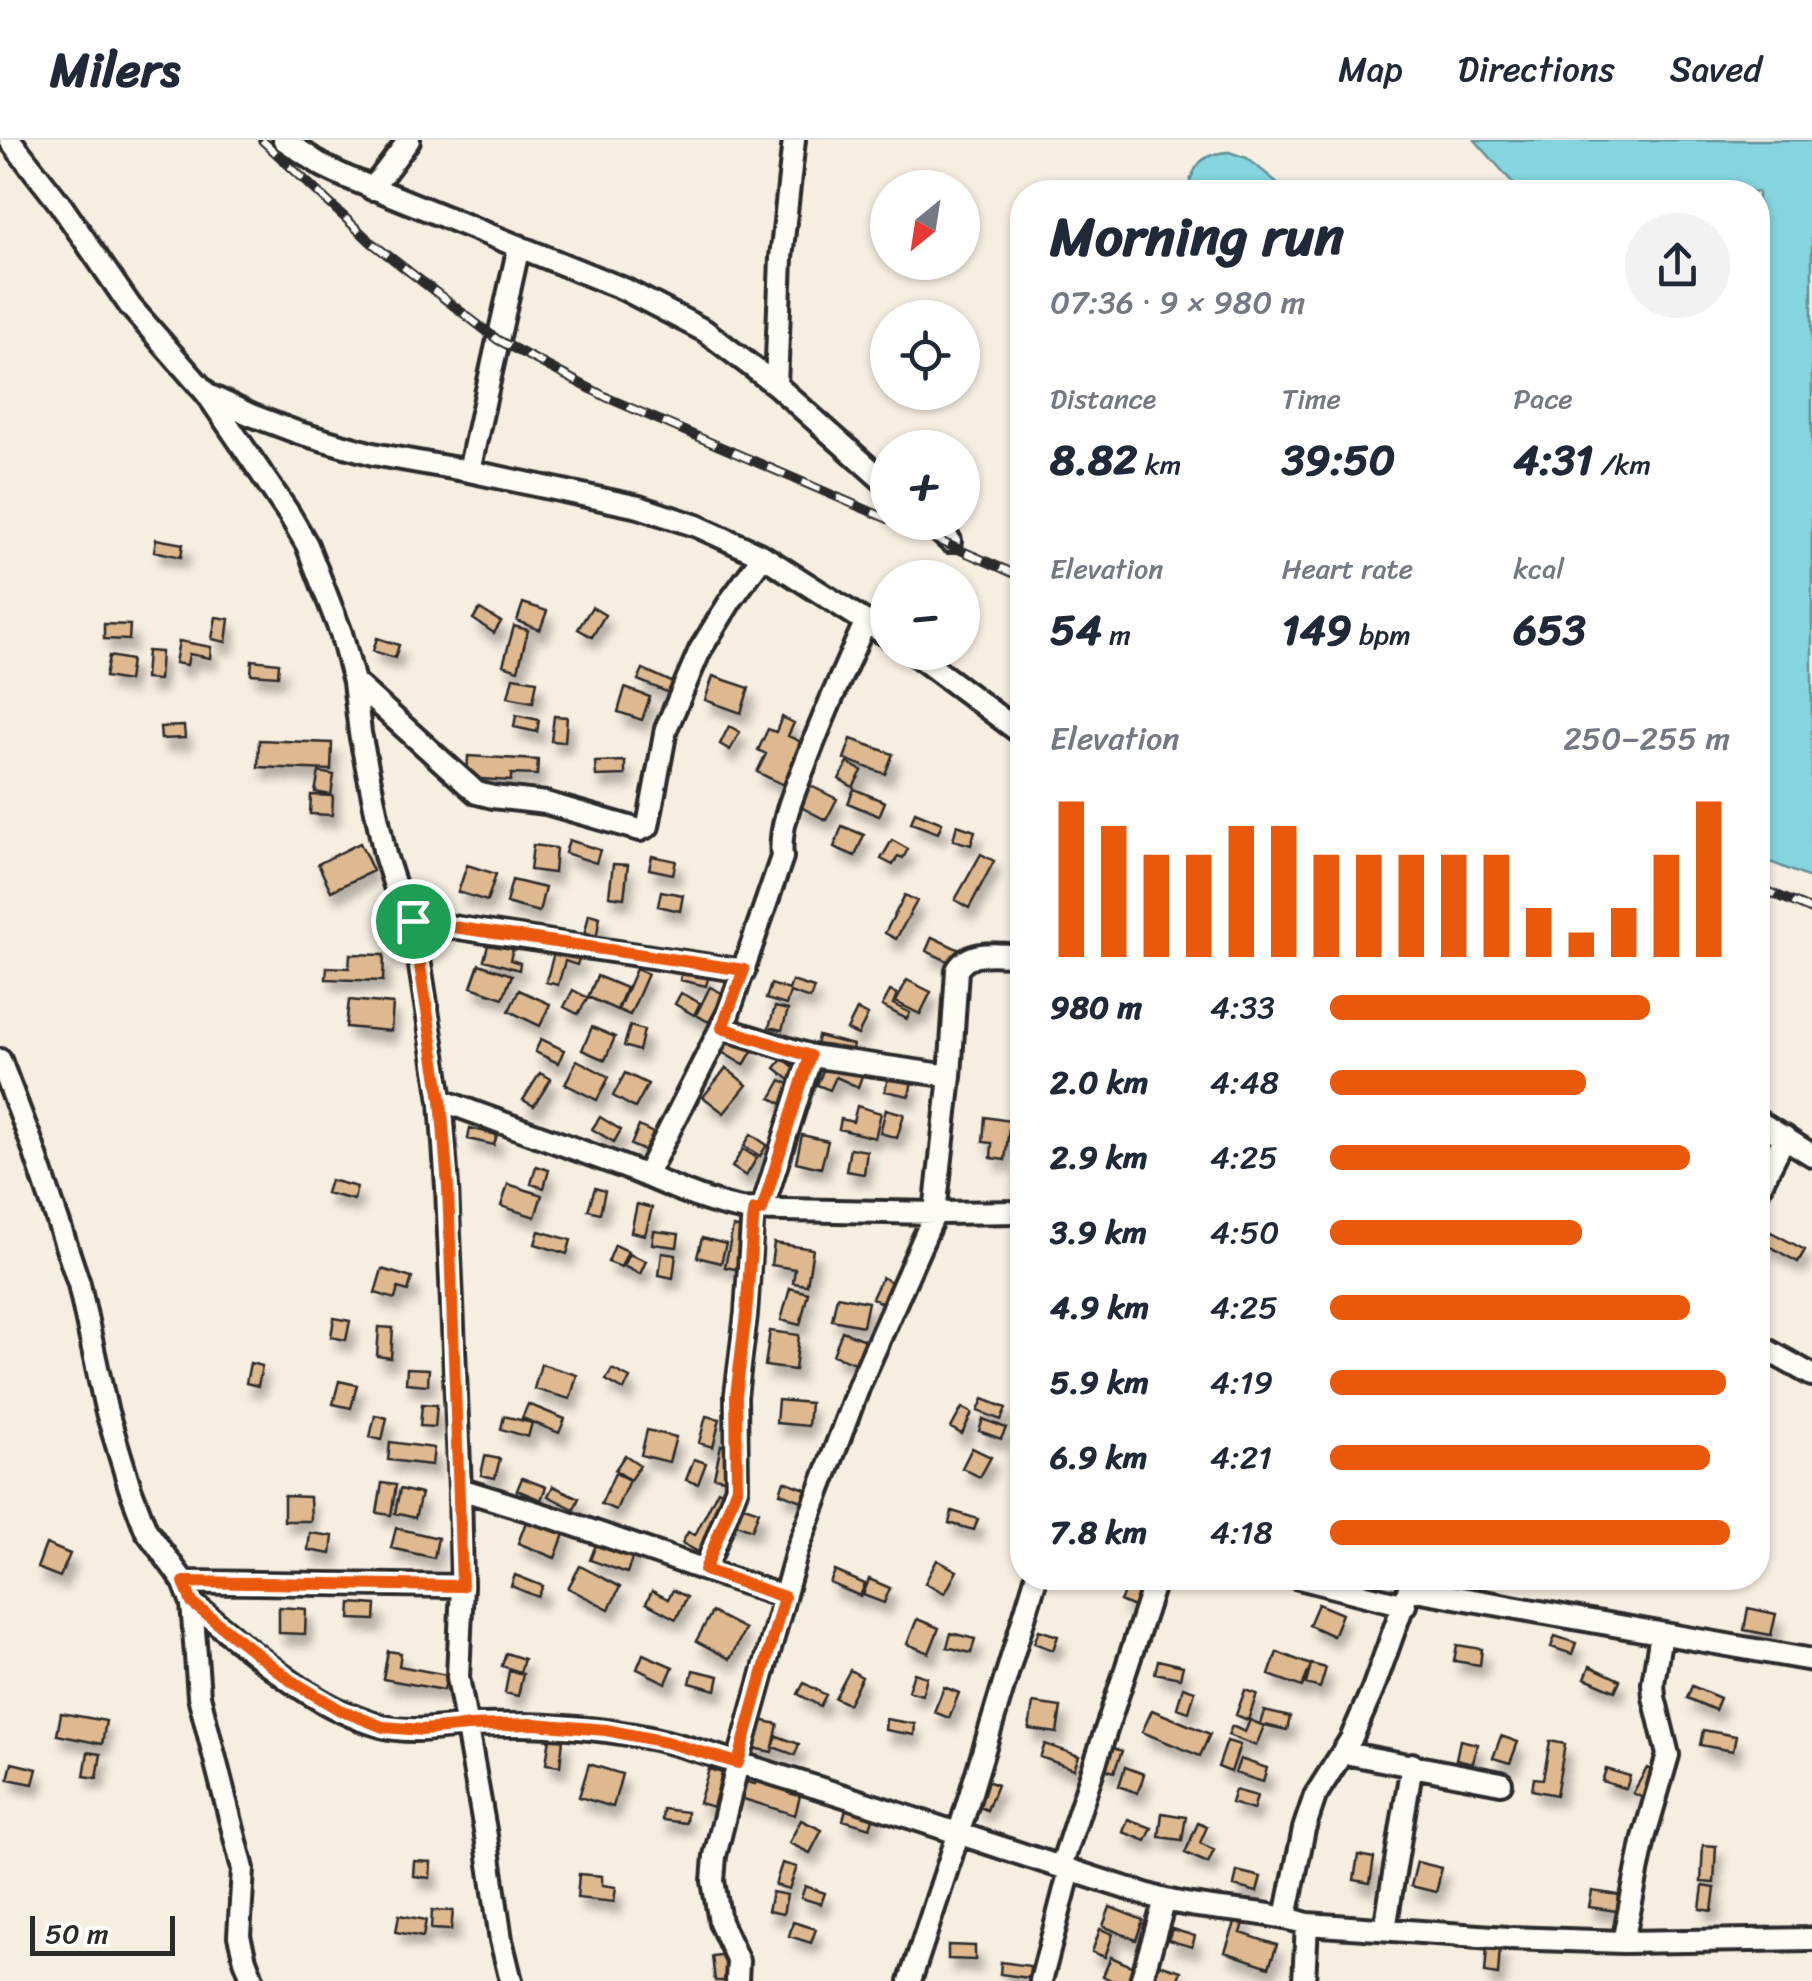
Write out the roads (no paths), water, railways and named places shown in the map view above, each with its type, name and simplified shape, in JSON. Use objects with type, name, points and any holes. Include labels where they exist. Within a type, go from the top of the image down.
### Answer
[{"type":"street","points":[[10,140],[60,204],[130,306],[206,394],[288,514],[307,545],[341,633],[354,682],[360,733],[385,855],[396,889],[413,921],[441,1100],[460,1489],[462,1586],[458,1677],[511,1981]]},
{"type":"street","points":[[284,140],[324,166],[372,189],[624,289],[705,331],[776,385],[870,469]]},
{"type":"street","points":[[372,189],[409,140]]},
{"type":"street","points":[[776,385],[781,258],[794,140]]},
{"type":"street","points":[[469,471],[519,246]]},
{"type":"street","points":[[206,394],[298,433],[373,454],[639,507],[696,526],[763,556],[870,624]]},
{"type":"street","points":[[354,682],[477,792],[546,802],[640,830],[648,826],[666,728],[700,650],[763,556]]},
{"type":"street","points":[[646,1176],[722,1028],[782,856],[780,844],[796,786],[866,621]]},
{"type":"street","points":[[936,670],[1010,725]]},
{"type":"street","points":[[413,921],[744,970]]},
{"type":"street","points":[[737,1981],[738,1961],[720,1922],[713,1872],[738,1763],[803,1533],[854,1399],[935,1214],[957,970],[971,956],[1010,956]]},
{"type":"street","points":[[722,1028],[810,1056],[950,1076]]},
{"type":"street","points":[[705,1570],[737,1487],[736,1396],[758,1210],[810,1056]]},
{"type":"street","points":[[0,1060],[79,1284],[106,1409],[130,1488],[146,1530],[184,1582],[192,1603],[199,1696],[244,1869],[239,1936],[254,1981]]},
{"type":"street","points":[[441,1100],[717,1204],[758,1210],[1010,1212]]},
{"type":"street","points":[[1770,1129],[1812,1155]]},
{"type":"street","points":[[1770,1167],[1785,1138]]},
{"type":"street","points":[[1770,1352],[1812,1375]]},
{"type":"street","points":[[460,1489],[784,1597]]},
{"type":"street","points":[[184,1582],[462,1586]]},
{"type":"street","points":[[910,1981],[1032,1590]]},
{"type":"street","points":[[1041,1981],[1066,1869],[1152,1590]]},
{"type":"street","points":[[1286,1917],[1304,1828],[1315,1796],[1344,1753],[1373,1689],[1409,1590],[1812,1660]]},
{"type":"street","points":[[192,1603],[290,1680],[340,1710],[383,1727],[422,1730],[534,1724],[606,1730],[666,1742],[1165,1900],[1286,1917],[1307,1924],[1507,1938],[1623,1942],[1812,1939]]},
{"type":"street","points":[[1623,1942],[1644,1838],[1668,1755],[1653,1683],[1661,1634]]},
{"type":"street","points":[[1344,1753],[1501,1783]]},
{"type":"street","points":[[1386,1929],[1412,1764]]},
{"type":"street","points":[[1141,1981],[1165,1900]]},
{"type":"street","points":[[1304,1981],[1307,1924]]},
{"type":"water","points":[[1475,140],[1812,140],[1812,879],[1770,862],[1770,180],[1510,180]]},
{"type":"water","points":[[1219,153],[1247,158],[1274,180],[1190,180],[1200,163]]},
{"type":"railway","points":[[262,140],[372,243],[498,340],[608,398],[870,511]]},
{"type":"railway","points":[[937,540],[1010,572]]},
{"type":"railway","points":[[1770,892],[1812,910]]}]
